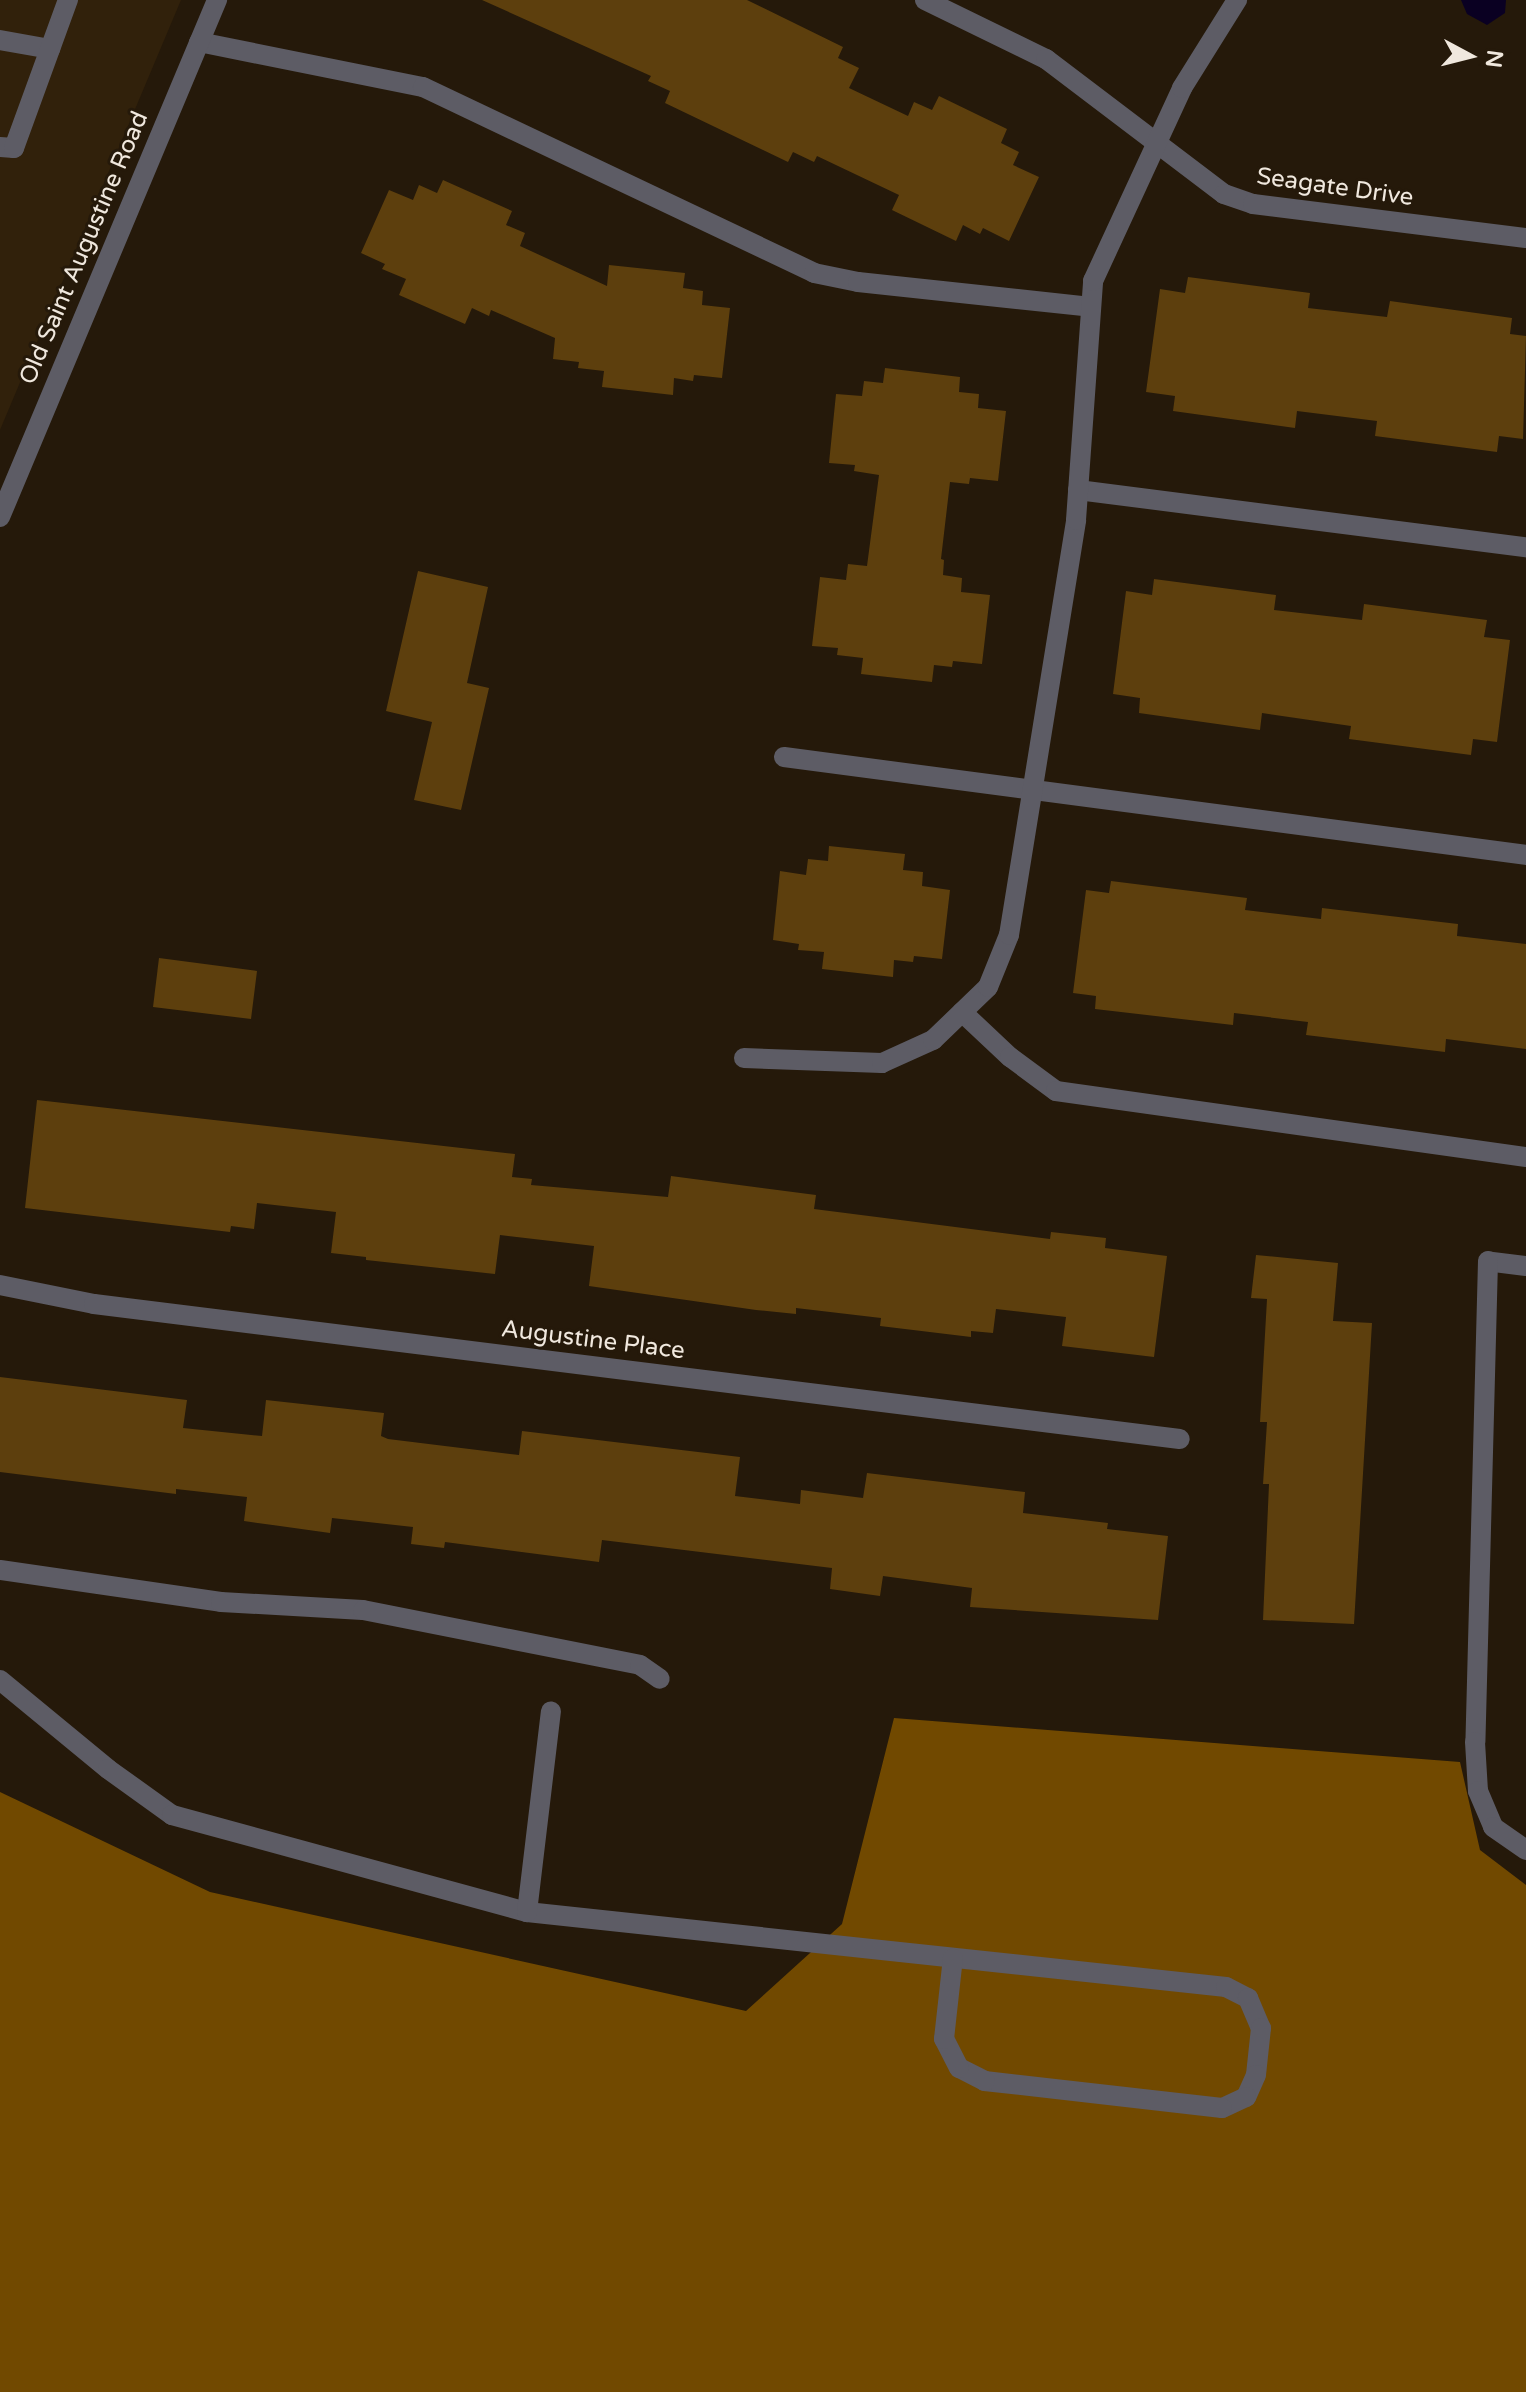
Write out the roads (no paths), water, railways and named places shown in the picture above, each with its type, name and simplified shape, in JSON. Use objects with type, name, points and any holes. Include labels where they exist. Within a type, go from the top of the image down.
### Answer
[{"type":"street","points":[[0,147],[14,148],[68,0]]},
{"type":"street","name":"Old Saint Augustine Road","points":[[0,517],[217,0]]},
{"type":"street","name":"Seagate Drive","points":[[925,0],[1046,59],[1224,194],[1253,204],[1526,238]]},
{"type":"street","points":[[744,1058],[882,1063],[933,1040],[988,987],[1009,935],[1078,490],[1093,281],[1182,88],[1237,0]]},
{"type":"street","points":[[0,40],[50,49]]},
{"type":"street","points":[[199,42],[423,87],[814,273],[858,282],[1091,307]]},
{"type":"street","points":[[1078,490],[1526,547]]},
{"type":"street","points":[[784,757],[1526,855]]},
{"type":"street","points":[[962,1012],[1010,1057],[1056,1091],[1526,1157]]},
{"type":"street","points":[[1526,1266],[1488,1261],[1475,1742],[1478,1791],[1493,1827],[1526,1850]]},
{"type":"street","name":"Augustine Place","points":[[0,1285],[94,1304],[1180,1439]]},
{"type":"street","points":[[0,1570],[221,1602],[363,1610],[640,1665],[660,1679]]},
{"type":"street","points":[[0,1680],[108,1769],[172,1815],[527,1912],[1226,1987],[1248,1998],[1261,2028],[1256,2075],[1246,2097],[1222,2108],[985,2081],[959,2068],[944,2039],[953,1958]]},
{"type":"street","points":[[527,1912],[551,1711]]}]
